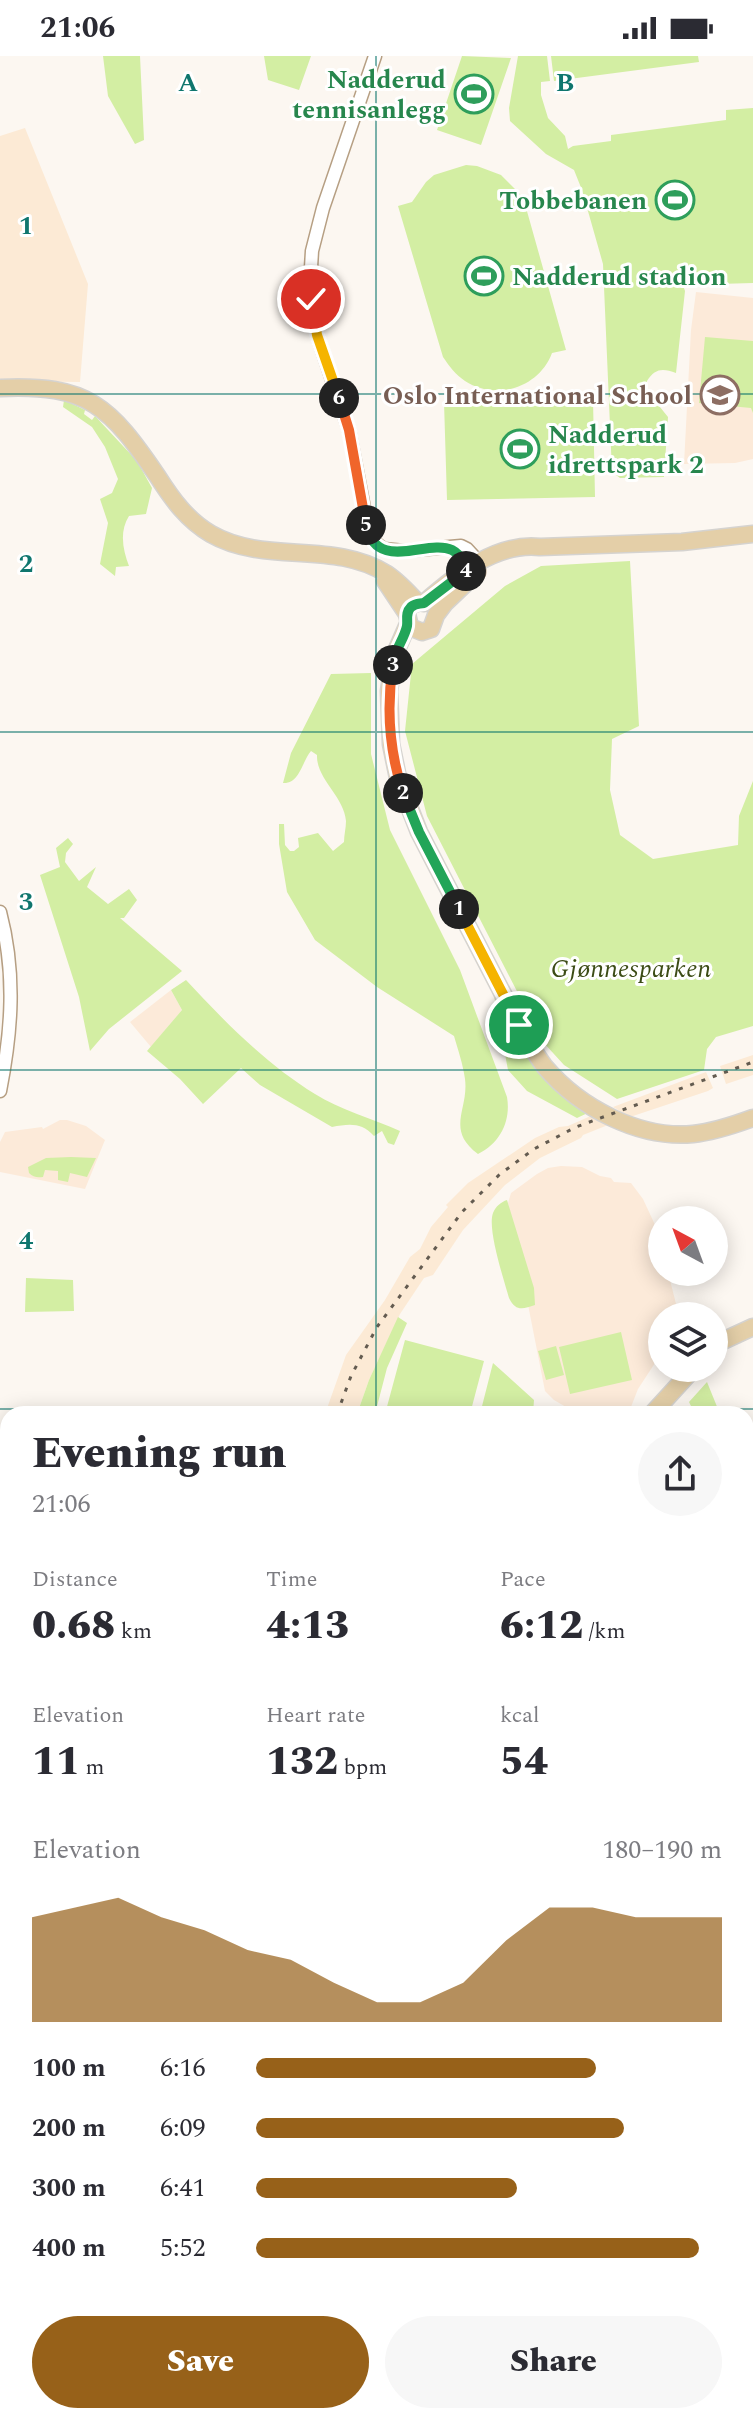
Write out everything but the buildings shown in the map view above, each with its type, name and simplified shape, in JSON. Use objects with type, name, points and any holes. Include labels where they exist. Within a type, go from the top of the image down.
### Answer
[{"type":"main road","points":[[0,388],[37,387],[83,397],[106,412],[129,436],[178,505],[198,525],[216,537],[248,548],[331,555],[373,568],[419,615]]},
{"type":"main road","points":[[753,534],[682,542],[540,547],[476,568],[450,596],[419,615],[395,650],[388,702],[391,744],[407,803],[519,1025],[543,1064],[586,1102],[649,1132],[696,1134],[753,1118]]},
{"type":"main road","points":[[728,1339],[753,1327]]},
{"type":"main road","points":[[728,1342],[737,1335]]},
{"type":"main road","points":[[650,1406],[671,1382]]},
{"type":"main road","points":[[659,1406],[681,1382]]},
{"type":"street","points":[[375,56],[314,239],[310,284],[312,308],[320,345],[349,430],[370,539],[377,546],[392,550],[461,546],[467,549],[476,568]]},
{"type":"street","points":[[0,912],[7,941],[12,991],[11,1028],[0,1091]]},
{"type":"shaded area","points":[[25,128],[88,284],[80,382],[0,381],[0,136]]},
{"type":"shaded area","name":"Oslo International School","points":[[696,292],[753,298],[753,459],[735,463],[684,464]]},
{"type":"shaded area","points":[[171,990],[182,1010],[151,1047],[130,1022]]},
{"type":"shaded area","points":[[753,1055],[753,1075],[726,1084],[720,1066]]},
{"type":"shaded area","points":[[706,1072],[713,1088],[708,1091],[630,1117],[613,1107]]},
{"type":"shaded area","points":[[593,1115],[608,1125],[540,1158],[505,1185],[463,1230],[433,1275],[424,1278],[400,1314],[360,1406],[328,1406],[346,1355],[385,1300],[410,1257],[420,1249],[431,1227],[448,1207],[446,1205],[468,1183],[535,1138]]},
{"type":"shaded area","points":[[60,1120],[86,1126],[105,1140],[85,1189],[0,1172],[0,1142],[5,1132],[43,1129]]},
{"type":"shaded area","points":[[582,1167],[614,1182],[631,1183],[648,1210],[648,1286],[672,1286],[676,1302],[648,1302],[648,1374],[631,1406],[564,1406],[545,1391],[508,1203],[511,1193],[548,1168]]},
{"type":"green space","points":[[103,56],[140,56],[144,140],[135,144],[108,96]]},
{"type":"green space","points":[[264,56],[311,56],[299,90],[268,80]]},
{"type":"green space","name":"Nadderud tennisanlegg","points":[[462,56],[511,58],[481,145],[437,130]]},
{"type":"green space","points":[[518,56],[547,56],[550,81],[541,82],[541,95],[548,118],[565,136],[568,149],[611,141],[611,135],[726,120],[726,110],[753,108],[753,283],[683,285],[685,291],[676,373],[660,370],[647,381],[647,391],[668,417],[664,477],[620,478],[612,472],[603,264],[574,170],[546,154],[510,121],[509,108]]},
{"type":"green space","points":[[551,56],[698,56],[699,62],[554,81]]},
{"type":"green space","points":[[466,165],[501,175],[523,197],[566,350],[552,353],[537,375],[515,388],[490,390],[477,387],[465,381],[443,357],[398,206],[412,202],[434,175]]},
{"type":"green space","points":[[705,337],[753,341],[753,413],[751,408],[699,403]]},
{"type":"green space","name":"Nadderud idrettspark 2","points":[[593,399],[595,497],[447,500],[444,402]]},
{"type":"green space","points":[[64,400],[85,410],[84,414],[92,420],[95,416],[137,461],[152,488],[146,514],[129,516],[126,522],[123,541],[129,566],[116,567],[115,576],[100,564],[108,523],[100,499],[112,493],[118,479],[105,447],[92,427],[63,407]]},
{"type":"green space","name":"Gjønnesparken","points":[[630,561],[639,726],[612,739],[610,790],[620,835],[653,859],[738,845],[739,816],[753,781],[753,1026],[716,1037],[707,1049],[704,1070],[617,1099],[564,1065],[543,1042],[427,816],[405,731],[412,664],[505,586],[541,566]]},
{"type":"green space","points":[[371,673],[371,754],[390,830],[460,970],[507,1097],[503,1130],[493,1144],[478,1154],[468,1145],[460,1127],[465,1079],[454,1036],[377,987],[315,940],[287,892],[279,824],[284,824],[285,845],[290,851],[299,847],[298,838],[318,833],[333,851],[344,842],[346,821],[321,772],[317,755],[311,751],[297,776],[283,783],[291,753],[331,674]]},
{"type":"green space","points":[[68,838],[73,844],[66,853],[65,862],[79,881],[96,867],[87,887],[108,904],[129,889],[137,900],[124,918],[120,918],[182,971],[109,1029],[90,1051],[79,997],[40,875],[60,867],[56,848]]},
{"type":"green space","points":[[186,980],[246,1041],[297,1082],[335,1104],[400,1131],[394,1145],[388,1143],[382,1131],[374,1136],[354,1125],[332,1127],[260,1085],[241,1068],[203,1104],[147,1051],[182,1010],[171,990]]},
{"type":"green space","points":[[492,985],[522,1044],[592,1111],[577,1118],[527,1091],[508,1070]]},
{"type":"green space","points":[[46,1158],[96,1158],[87,1177],[70,1173],[68,1182],[58,1180],[58,1171],[45,1170],[43,1177],[29,1173],[28,1167]]},
{"type":"green space","points":[[507,1200],[534,1288],[535,1305],[523,1308],[514,1306],[509,1298],[492,1230],[493,1213]]},
{"type":"green space","points":[[26,1278],[73,1280],[74,1311],[25,1312]]},
{"type":"green space","points":[[398,1317],[407,1323],[387,1368],[377,1406],[360,1406]]},
{"type":"green space","points":[[621,1332],[632,1380],[570,1394],[559,1347]]},
{"type":"green space","points":[[405,1340],[484,1361],[472,1406],[387,1406]]},
{"type":"green space","points":[[556,1346],[564,1375],[546,1380],[538,1351]]},
{"type":"green space","points":[[493,1363],[534,1400],[534,1406],[482,1406]]},
{"type":"green space","points":[[707,1382],[717,1406],[691,1406],[689,1402]]},
{"type":"railway","points":[[340,1406],[351,1376],[377,1327],[462,1212],[499,1175],[534,1149],[576,1127],[753,1062]]},
{"type":"place","name":"Nadderud tennisanlegg","points":[[474,94]]},
{"type":"place","name":"Tobbebanen","points":[[675,200]]},
{"type":"place","name":"Nadderud stadion","points":[[484,276]]},
{"type":"place","name":"Oslo International School","points":[[720,395]]},
{"type":"place","name":"Nadderud idrettspark 2","points":[[520,449]]},
{"type":"route","points":[[311,299],[317,335],[349,430],[370,539],[377,546],[392,550],[449,548],[460,556],[469,569],[424,603],[409,609],[408,624],[395,650],[389,691],[391,744],[398,778],[413,817],[519,1025]]}]
